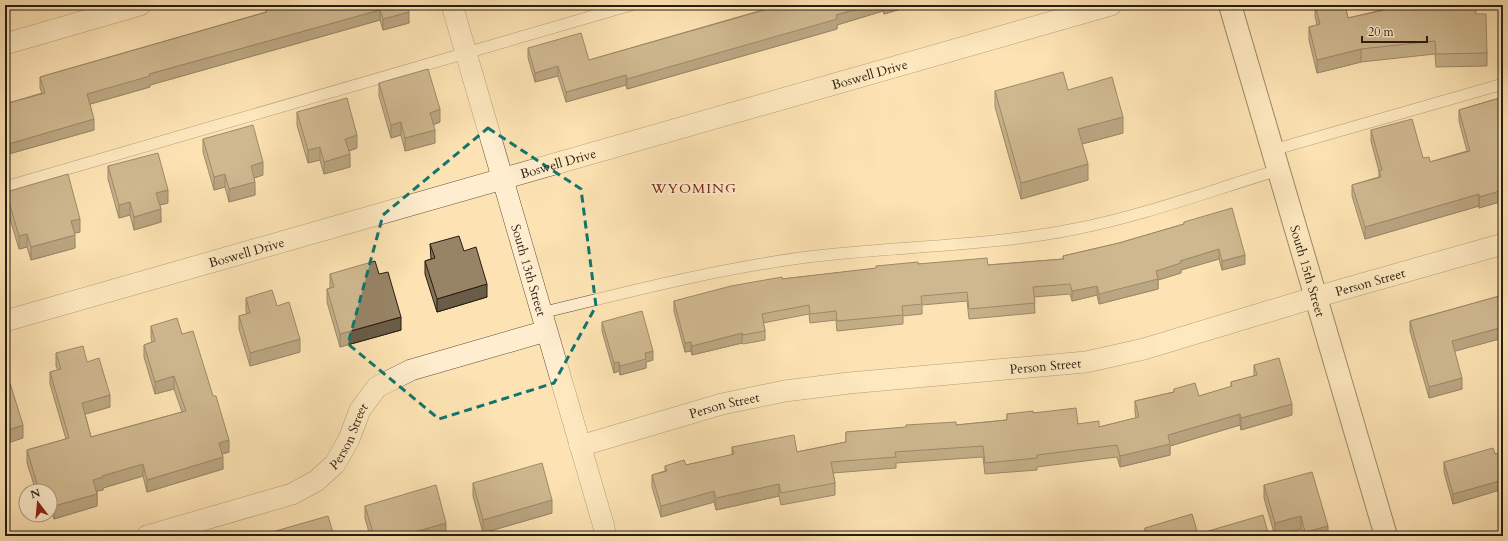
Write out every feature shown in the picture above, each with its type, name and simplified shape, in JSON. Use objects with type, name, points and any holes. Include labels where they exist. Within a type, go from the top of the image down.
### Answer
[{"type":"main road","name":"South 15th Street","points":[[1230,5],[1386,536]]},
{"type":"street","points":[[5,44],[140,5]]},
{"type":"street","name":"South 13th Street","points":[[452,5],[604,526],[605,536]]},
{"type":"street","name":"Boswell Drive","points":[[5,321],[1111,5]]},
{"type":"street","name":"Person Street","points":[[580,446],[722,404],[785,391],[849,383],[1086,362],[1144,349],[1316,297],[1503,244]]},
{"type":"street","name":"Person Street","points":[[147,536],[292,494],[316,481],[335,464],[349,439],[360,410],[377,387],[411,370],[544,322]]},
{"type":"lane","points":[[5,187],[630,5]]},
{"type":"lane","points":[[544,322],[661,284],[732,269],[794,259],[894,248],[1030,237],[1077,229],[1131,215],[1276,160],[1503,84]]},
{"type":"highlighted area","points":[[488,128],[581,189],[596,306],[554,383],[439,419],[348,344],[383,215]]},
{"type":"building","points":[[285,5],[407,5],[409,12],[383,19],[380,10],[149,74],[150,76],[87,94],[94,119],[5,145],[5,104],[45,93],[40,77],[267,12],[266,10]]},
{"type":"building","points":[[775,5],[871,5],[836,15],[837,19],[627,79],[626,75],[566,92],[558,66],[535,73],[528,48],[581,33],[589,60],[775,7]]},
{"type":"building","points":[[1315,5],[1345,5],[1348,18],[1384,10],[1383,5],[1413,5],[1413,10],[1446,7],[1446,5],[1475,5],[1476,14],[1486,14],[1487,53],[1436,54],[1435,41],[1361,49],[1317,60],[1309,27],[1320,24]]},
{"type":"building","points":[[428,69],[440,109],[430,113],[435,130],[405,138],[401,122],[391,125],[379,83]]},
{"type":"building","points":[[1063,72],[1068,90],[1112,77],[1123,117],[1078,129],[1088,164],[1021,183],[995,91]]},
{"type":"building","points":[[1503,97],[1503,190],[1479,197],[1479,194],[1365,227],[1352,185],[1381,177],[1379,171],[1382,170],[1371,130],[1412,119],[1423,158],[1429,157],[1430,162],[1470,151],[1459,110]]},
{"type":"building","points":[[347,98],[357,135],[345,139],[350,154],[324,162],[320,147],[308,150],[297,112]]},
{"type":"building","points":[[253,125],[263,162],[251,166],[255,182],[229,189],[225,174],[214,177],[203,139]]},
{"type":"building","points":[[158,153],[168,190],[156,193],[161,209],[134,217],[130,202],[119,205],[108,166]]},
{"type":"building","points":[[68,174],[80,219],[71,221],[75,235],[31,247],[27,234],[19,236],[6,192]]},
{"type":"building","points":[[1232,208],[1245,255],[1222,261],[1219,249],[1180,261],[1181,263],[1156,271],[1158,279],[1099,294],[1097,286],[1072,291],[1070,284],[1033,287],[1035,303],[969,309],[967,292],[921,296],[922,304],[902,306],[903,315],[837,321],[836,311],[810,314],[809,305],[762,314],[765,331],[743,335],[742,333],[692,346],[691,342],[685,343],[674,301],[731,286],[782,277],[782,279],[876,268],[876,266],[987,258],[988,265],[1064,259],[1063,256],[1119,243]]},
{"type":"building","points":[[459,236],[464,251],[476,247],[487,284],[437,299],[425,261],[435,258],[430,244]]},
{"type":"building","points":[[375,261],[379,274],[388,272],[401,317],[340,334],[327,289],[334,287],[330,274]]},
{"type":"building","points":[[272,290],[277,306],[289,302],[300,339],[250,353],[239,316],[250,313],[246,298]]},
{"type":"building","points":[[1503,295],[1503,327],[1452,341],[1462,378],[1429,387],[1410,321]]},
{"type":"building","points":[[642,311],[653,351],[645,353],[646,359],[620,366],[619,362],[614,363],[602,322]]},
{"type":"building","points":[[177,318],[182,334],[193,331],[213,396],[216,396],[229,440],[219,443],[223,457],[147,480],[143,464],[93,480],[97,494],[58,505],[58,483],[37,483],[27,450],[69,438],[50,372],[61,369],[56,353],[83,346],[87,362],[99,358],[110,395],[82,403],[91,437],[186,411],[174,376],[155,382],[144,345],[155,341],[151,326]]},
{"type":"building","points":[[1279,358],[1292,404],[1241,418],[1240,414],[1168,435],[1170,444],[1120,456],[1117,445],[1037,455],[1037,458],[985,463],[983,446],[895,452],[896,457],[831,462],[835,483],[781,493],[779,484],[716,498],[714,491],[661,506],[652,475],[667,471],[665,466],[684,460],[686,465],[734,454],[732,447],[794,435],[797,452],[846,442],[846,432],[906,427],[906,425],[956,422],[956,425],[1007,420],[1007,414],[1033,411],[1033,413],[1076,408],[1078,424],[1099,421],[1099,427],[1139,417],[1135,401],[1174,392],[1174,389],[1195,383],[1199,396],[1232,386],[1231,382],[1257,375],[1254,365]]},
{"type":"building","points":[[10,383],[23,425],[5,431],[5,385]]},
{"type":"building","points":[[1493,448],[1495,454],[1503,452],[1503,480],[1453,494],[1444,462]]},
{"type":"building","points":[[542,463],[552,500],[483,520],[473,483]]},
{"type":"building","points":[[1312,472],[1328,526],[1305,532],[1301,516],[1275,523],[1264,485]]},
{"type":"building","points":[[436,485],[446,523],[401,536],[374,536],[365,506]]},
{"type":"building","points":[[1192,514],[1198,534],[1263,515],[1269,536],[1147,536],[1145,528]]},
{"type":"building","points":[[328,516],[334,536],[258,536]]},
{"type":"district","name":"WYOMING","points":[[694,188]]}]
